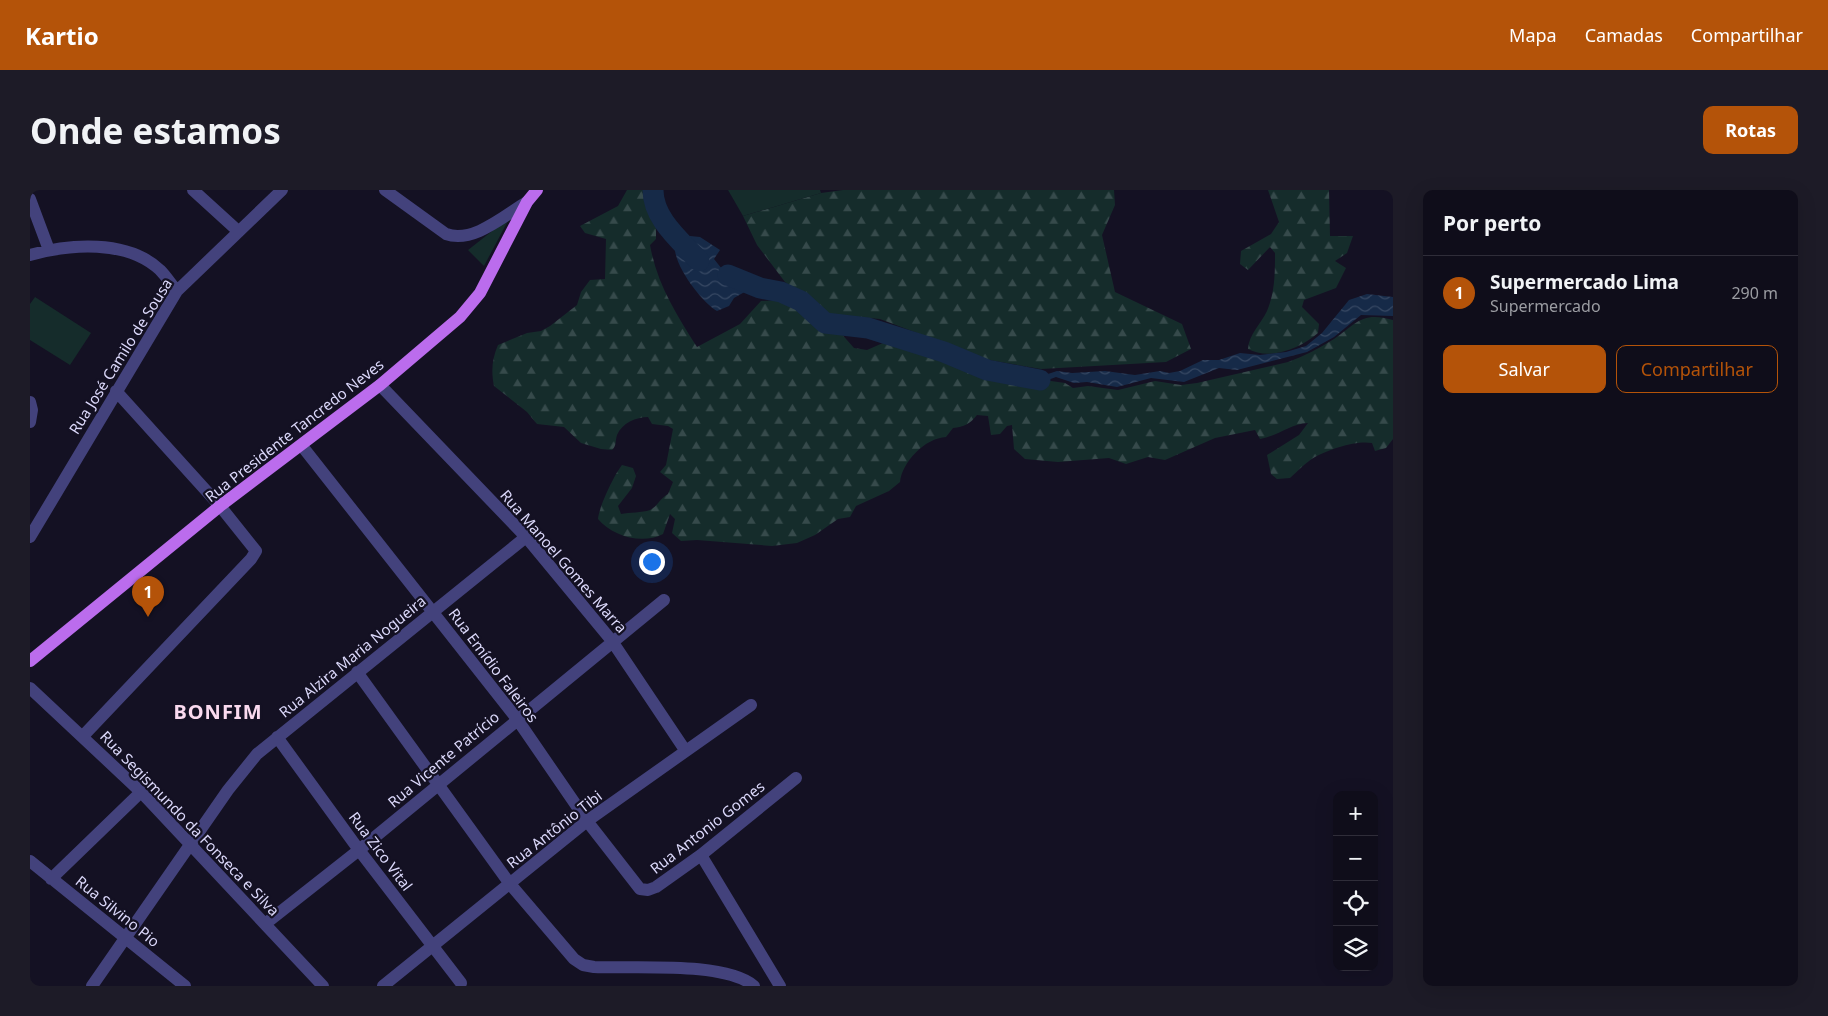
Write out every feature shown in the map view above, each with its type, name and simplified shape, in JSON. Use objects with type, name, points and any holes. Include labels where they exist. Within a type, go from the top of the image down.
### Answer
[{"type":"main road","name":"Rua Presidente Tancredo Neves","points":[[30,661],[220,506],[302,446],[380,385],[460,317],[475,301],[531,194]]},
{"type":"street","points":[[193,190],[238,231]]},
{"type":"street","name":"Rua José Camilo de Sousa","points":[[30,536],[177,291],[282,190]]},
{"type":"street","points":[[386,190],[446,234],[455,237],[474,233],[531,194]]},
{"type":"street","points":[[30,199],[49,250]]},
{"type":"street","points":[[30,255],[49,250],[104,248],[127,252],[159,269],[177,291]]},
{"type":"street","name":"Rua Manoel Gomes Marra","points":[[380,385],[526,537],[612,641],[685,750]]},
{"type":"street","points":[[83,736],[254,554],[255,547],[116,391]]},
{"type":"street","points":[[30,402],[32,406],[30,422]]},
{"type":"street","name":"Rua Emídio Faleiros","points":[[302,446],[517,719],[587,821],[636,885]]},
{"type":"street","name":"Rua Alzira Maria Nogueira","points":[[92,986],[242,770],[277,737],[526,537]]},
{"type":"street","name":"Rua Vicente Patrício","points":[[265,924],[664,600]]},
{"type":"street","points":[[357,672],[510,884],[574,959],[588,966],[714,971],[748,980],[754,986]]},
{"type":"street","name":"Rua Segismundo da Fonseca e Silva","points":[[30,688],[141,792],[323,986]]},
{"type":"street","name":"Rua Antônio Tibi","points":[[383,986],[587,821],[685,750],[751,706]]},
{"type":"street","name":"Rua Zico Vital","points":[[277,737],[358,850],[462,983]]},
{"type":"street","name":"Rua Antonio Gomes","points":[[636,885],[644,890],[651,889],[701,854],[796,778]]},
{"type":"street","points":[[51,878],[141,792]]},
{"type":"street","points":[[701,854],[780,986]]},
{"type":"street","name":"Rua Silvino Pio","points":[[30,861],[185,986]]},
{"type":"green space","points":[[627,190],[647,190],[650,208],[656,221],[656,239],[650,245],[657,273],[675,311],[697,347],[740,324],[761,301],[783,300],[790,303],[823,331],[839,331],[854,348],[867,350],[883,343],[896,344],[943,359],[986,378],[998,380],[1008,378],[1037,385],[1051,381],[1065,383],[1073,388],[1088,386],[1118,390],[1155,381],[1181,385],[1197,383],[1288,362],[1323,346],[1360,320],[1374,317],[1383,318],[1393,320],[1393,439],[1386,448],[1375,451],[1372,443],[1366,442],[1335,448],[1312,459],[1290,478],[1277,479],[1271,474],[1267,455],[1299,435],[1308,423],[1260,439],[1255,430],[1215,438],[1165,460],[1148,457],[1126,464],[1109,458],[1058,462],[1025,459],[1014,449],[1012,425],[1007,426],[1000,434],[991,435],[988,416],[977,415],[972,421],[953,428],[946,437],[930,442],[916,452],[905,467],[900,482],[889,491],[856,506],[850,517],[838,519],[815,535],[797,543],[772,546],[697,540],[681,541],[672,533],[675,519],[670,514],[663,534],[646,539],[628,537],[611,530],[598,519],[604,499],[622,465],[633,468],[636,476],[632,488],[618,506],[621,514],[650,510],[668,494],[673,482],[660,472],[666,465],[673,429],[668,426],[652,424],[648,417],[643,417],[622,427],[612,450],[581,443],[564,427],[537,424],[527,412],[494,386],[492,370],[494,355],[498,345],[527,333],[541,331],[550,326],[577,305],[581,292],[590,280],[605,279],[606,239],[585,233],[580,226],[618,206]]},
{"type":"green space","points":[[728,190],[820,190],[821,193],[743,216]]},
{"type":"green space","points":[[843,190],[1114,190],[1115,205],[1102,235],[1115,292],[1182,324],[1191,349],[1166,362],[1041,369],[989,360],[880,319],[827,314],[785,282],[757,245],[743,216],[821,193]]},
{"type":"green space","points":[[1268,190],[1329,190],[1330,236],[1353,236],[1347,253],[1335,261],[1346,268],[1336,288],[1304,300],[1302,307],[1319,324],[1318,333],[1294,348],[1266,354],[1248,349],[1256,329],[1265,316],[1272,297],[1275,253],[1270,247],[1248,270],[1240,264],[1241,251],[1271,234],[1279,222]]},
{"type":"green space","points":[[510,217],[484,266],[468,250]]},
{"type":"green space","points":[[35,297],[91,333],[70,365],[30,340],[30,304]]},
{"type":"water","points":[[690,236],[700,237],[720,250],[714,259],[726,274],[741,277],[755,286],[734,298],[729,306],[717,311],[695,290],[677,258],[676,241]]},
{"type":"water","points":[[1367,294],[1393,297],[1393,316],[1361,315],[1334,337],[1307,352],[1237,370],[1219,368],[1184,382],[1151,378],[1117,387],[1087,382],[1074,383],[1056,377],[1037,384],[1009,374],[1036,378],[1057,371],[1072,373],[1105,371],[1135,375],[1160,371],[1169,373],[1180,371],[1203,360],[1219,360],[1240,353],[1260,355],[1286,352],[1306,346],[1322,333],[1349,300]]},
{"type":"waterway","points":[[653,190],[654,201],[663,220],[699,261]]},
{"type":"waterway","points":[[728,275],[760,288],[781,292],[801,301],[825,323],[868,328],[944,352],[987,370],[1040,380]]},
{"type":"place","name":"Supermercado Lima","points":[[148,617]]},
{"type":"district","name":"BONFIM","points":[[218,711]]}]
